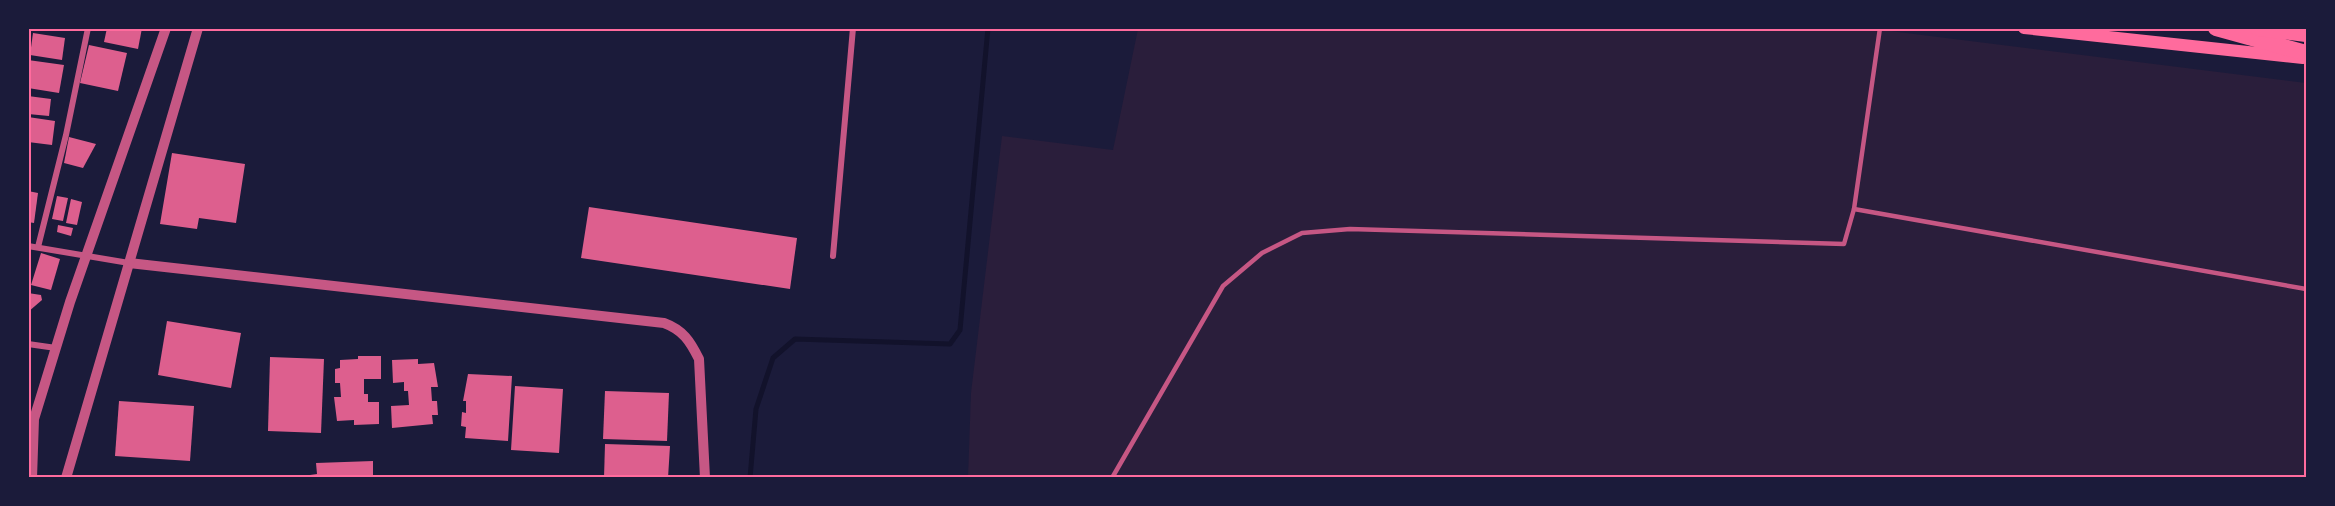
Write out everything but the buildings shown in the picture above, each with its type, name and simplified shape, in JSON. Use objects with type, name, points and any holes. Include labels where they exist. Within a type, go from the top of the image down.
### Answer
[{"type":"highway","points":[[2216,28],[2307,53]]},
{"type":"highway","points":[[2258,28],[2307,34]]},
{"type":"main road","points":[[2024,28],[2307,59]]},
{"type":"street","points":[[38,247],[66,135],[88,28]]},
{"type":"street","points":[[32,477],[31,440],[34,419],[56,348],[166,28]]},
{"type":"street","points":[[66,477],[198,28]]},
{"type":"street","points":[[833,256],[853,28]]},
{"type":"street","points":[[28,246],[88,254],[129,263],[664,323],[678,328],[690,341],[699,359],[705,477]]},
{"type":"street","points":[[28,344],[56,348]]},
{"type":"lane","points":[[1112,477],[1223,286],[1262,253],[1302,233],[1350,229],[1844,244],[1854,209],[1880,28]]},
{"type":"lane","points":[[1854,209],[2307,290]]},
{"type":"shaded area","points":[[1866,28],[2306,83],[2306,477],[968,478],[971,393],[1002,136],[1113,150],[1138,29]]},
{"type":"waterway","points":[[750,478],[756,409],[773,358],[795,339],[950,344],[960,330],[988,28]]}]
